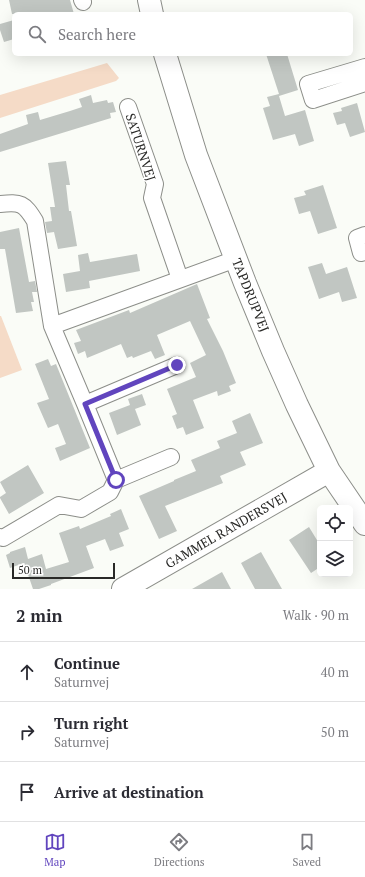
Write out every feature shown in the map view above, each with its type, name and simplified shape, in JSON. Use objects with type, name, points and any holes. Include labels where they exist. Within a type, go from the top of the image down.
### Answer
[{"type":"street","points":[[149,0],[152,12]]},
{"type":"street","name":"TAPDRUPVEJ","points":[[166,56],[196,155],[273,350],[297,405],[329,471],[365,524]]},
{"type":"street","points":[[365,66],[308,84],[313,100],[365,83]]},
{"type":"street","name":"SATURNVEJ","points":[[128,107],[155,184],[152,198],[180,279]]},
{"type":"street","points":[[0,204],[15,202],[27,208],[35,221],[52,326],[116,480]]},
{"type":"street","points":[[365,235],[356,238],[361,253],[365,252]]},
{"type":"street","points":[[52,326],[236,259]]},
{"type":"street","points":[[85,404],[177,365]]},
{"type":"street","points":[[0,537],[3,538],[59,505],[81,509],[110,492],[116,480],[171,457]]},
{"type":"street","name":"GAMMEL RANDERSVEJ","points":[[123,589],[329,471]]},
{"type":"shaded area","points":[[107,63],[119,78],[116,81],[0,118],[0,95]]},
{"type":"shaded area","points":[[0,316],[22,370],[0,378]]},
{"type":"building","points":[[9,0],[70,0],[73,12],[12,12],[12,14]]},
{"type":"building","points":[[12,21],[12,40],[4,42],[0,30],[0,24]]},
{"type":"building","points":[[267,56],[288,56],[298,90],[279,96],[285,116],[305,110],[314,141],[299,146],[295,134],[273,140],[263,108],[270,106],[267,97],[279,94]]},
{"type":"building","points":[[91,95],[93,103],[107,100],[108,103],[113,102],[116,112],[110,113],[111,118],[0,152],[0,134],[28,124],[26,115],[38,112],[40,120],[70,111],[82,107],[79,99]]},
{"type":"building","points":[[357,103],[365,132],[350,137],[345,123],[337,125],[333,113],[342,111],[341,108]]},
{"type":"building","points":[[66,161],[70,185],[66,185],[69,211],[71,211],[77,246],[58,249],[54,232],[47,233],[45,222],[52,221],[50,207],[55,207],[48,163]]},
{"type":"building","points":[[323,185],[337,228],[318,234],[310,211],[299,214],[294,198],[306,195],[304,191]]},
{"type":"building","points":[[19,228],[29,282],[35,281],[37,292],[32,292],[34,302],[31,302],[33,311],[16,313],[5,249],[0,249],[0,232]]},
{"type":"building","points":[[88,253],[90,262],[137,254],[140,271],[89,281],[90,288],[66,292],[63,274],[80,271],[78,255]]},
{"type":"building","points":[[322,263],[326,274],[347,267],[357,298],[342,302],[339,292],[319,299],[308,267]]},
{"type":"building","points":[[197,284],[210,318],[207,319],[223,351],[236,383],[229,386],[231,391],[218,396],[217,391],[193,400],[204,428],[186,435],[183,427],[177,429],[172,416],[177,414],[167,389],[196,377],[190,363],[206,355],[190,321],[157,335],[165,355],[155,359],[151,351],[133,358],[132,356],[127,358],[121,344],[87,358],[85,351],[78,354],[74,343],[81,341],[76,330],[129,310],[130,313]]},
{"type":"building","points":[[48,359],[51,366],[56,364],[90,448],[60,461],[55,448],[66,444],[58,424],[48,428],[37,403],[49,399],[35,364]]},
{"type":"building","points":[[142,394],[146,405],[135,409],[141,425],[117,435],[109,413],[130,405],[128,399]]},
{"type":"building","points":[[250,413],[263,443],[240,452],[246,465],[220,476],[223,483],[165,506],[177,531],[159,539],[139,496],[196,471],[191,460],[220,448],[217,441],[237,433],[232,421]]},
{"type":"building","points":[[28,465],[44,493],[9,514],[0,498],[6,493],[0,482]]},
{"type":"building","points":[[121,509],[129,529],[119,533],[124,546],[110,551],[105,539],[86,546],[94,568],[51,585],[39,589],[33,589],[24,563],[10,568],[6,555],[10,552],[25,547],[28,559],[42,554],[46,569],[69,562],[59,533],[79,526],[80,529],[111,516],[110,514]]},
{"type":"building","points":[[309,527],[317,540],[317,569],[311,573],[289,540]]},
{"type":"building","points":[[261,552],[282,589],[255,589],[241,563]]},
{"type":"building","points":[[222,572],[231,589],[192,589]]},
{"type":"route","points":[[116,480],[85,404],[177,365]]}]
